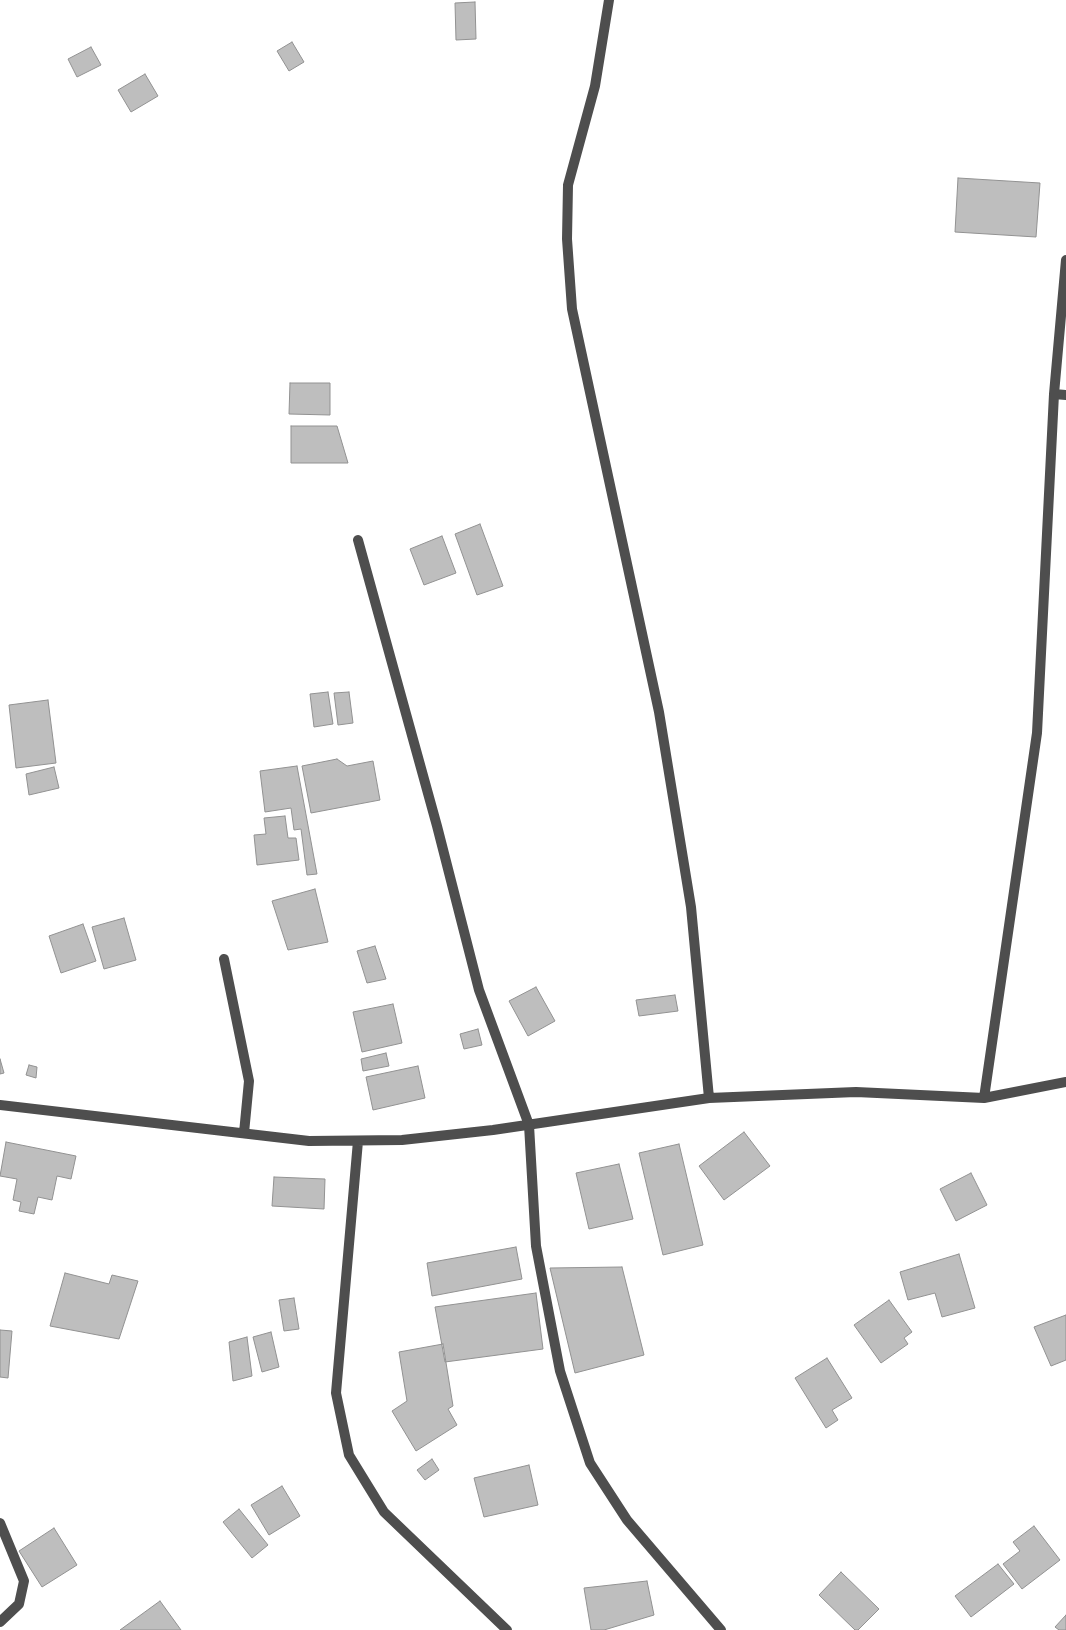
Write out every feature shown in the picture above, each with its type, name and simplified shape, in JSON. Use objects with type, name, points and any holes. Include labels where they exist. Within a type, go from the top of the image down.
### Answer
[{"type":"street","points":[[609,0],[595,86],[568,185],[566,239],[572,309],[660,712],[692,908],[709,1098]]},
{"type":"street","points":[[984,1098],[1037,733],[1054,394],[1066,260]]},
{"type":"street","points":[[1054,394],[1066,395]]},
{"type":"street","points":[[358,540],[479,990],[528,1125],[538,1256],[560,1370],[590,1464],[627,1520],[721,1630]]},
{"type":"street","points":[[224,959],[249,1081],[244,1133]]},
{"type":"street","points":[[0,1105],[309,1141],[358,1141],[402,1140],[528,1125],[709,1098],[856,1092],[984,1098],[1066,1082]]},
{"type":"street","points":[[358,1141],[336,1393],[350,1455],[384,1512],[507,1630]]},
{"type":"street","points":[[0,1523],[24,1581],[19,1604],[0,1622]]},
{"type":"building","points":[[475,2],[476,39],[456,40],[455,3]]},
{"type":"building","points":[[292,42],[304,62],[289,71],[277,51]]},
{"type":"building","points":[[91,47],[101,65],[77,77],[68,59]]},
{"type":"building","points":[[145,74],[158,96],[131,112],[118,90]]},
{"type":"building","points":[[958,178],[1040,183],[1036,237],[955,232]]},
{"type":"building","points":[[290,383],[330,383],[330,415],[289,414]]},
{"type":"building","points":[[291,426],[337,426],[348,463],[291,463]]},
{"type":"building","points":[[480,524],[503,586],[477,595],[455,534]]},
{"type":"building","points":[[442,536],[456,573],[424,585],[410,549]]},
{"type":"building","points":[[328,692],[333,724],[314,727],[310,694]]},
{"type":"building","points":[[349,692],[353,723],[338,725],[334,693]]},
{"type":"building","points":[[48,700],[56,763],[16,768],[9,705]]},
{"type":"building","points":[[337,759],[347,766],[373,761],[380,800],[311,813],[302,766]]},
{"type":"building","points":[[297,766],[317,874],[307,875],[301,829],[294,830],[291,808],[265,812],[260,771]]},
{"type":"building","points":[[54,767],[59,788],[29,795],[26,774]]},
{"type":"building","points":[[285,816],[288,838],[296,838],[299,860],[257,865],[254,835],[266,834],[264,818]]},
{"type":"building","points":[[315,889],[328,942],[288,950],[272,901]]},
{"type":"building","points":[[124,918],[136,960],[104,969],[92,927]]},
{"type":"building","points":[[83,924],[96,961],[61,973],[49,936]]},
{"type":"building","points":[[375,946],[386,979],[367,983],[357,951]]},
{"type":"building","points":[[536,987],[555,1021],[528,1036],[509,1001]]},
{"type":"building","points":[[675,995],[678,1011],[639,1016],[636,1000]]},
{"type":"building","points":[[393,1004],[402,1043],[362,1052],[353,1012]]},
{"type":"building","points":[[478,1029],[482,1045],[464,1049],[460,1034]]},
{"type":"building","points":[[386,1053],[389,1066],[363,1071],[361,1059]]},
{"type":"building","points":[[0,1059],[4,1073],[0,1074]]},
{"type":"building","points":[[29,1065],[37,1067],[36,1078],[26,1075]]},
{"type":"building","points":[[418,1066],[425,1098],[373,1110],[366,1077]]},
{"type":"building","points":[[744,1132],[770,1166],[724,1200],[699,1166]]},
{"type":"building","points":[[6,1142],[76,1156],[71,1179],[57,1176],[52,1200],[38,1197],[34,1214],[19,1211],[21,1202],[13,1200],[17,1179],[0,1176]]},
{"type":"building","points":[[679,1144],[703,1245],[663,1255],[639,1153]]},
{"type":"building","points":[[619,1164],[633,1219],[589,1229],[576,1173]]},
{"type":"building","points":[[971,1173],[987,1205],[956,1221],[940,1189]]},
{"type":"building","points":[[274,1177],[325,1179],[324,1209],[272,1206]]},
{"type":"building","points":[[516,1247],[522,1279],[432,1296],[427,1263]]},
{"type":"building","points":[[959,1254],[975,1308],[942,1317],[935,1293],[908,1300],[900,1272]]},
{"type":"building","points":[[622,1267],[644,1355],[575,1373],[550,1268]]},
{"type":"building","points":[[65,1273],[109,1284],[112,1275],[138,1281],[119,1339],[50,1326]]},
{"type":"building","points":[[536,1293],[543,1349],[445,1362],[435,1307]]},
{"type":"building","points":[[294,1298],[299,1329],[284,1331],[279,1300]]},
{"type":"building","points":[[889,1300],[912,1332],[904,1338],[908,1344],[881,1363],[854,1325]]},
{"type":"building","points":[[1066,1315],[1066,1360],[1051,1366],[1034,1327]]},
{"type":"building","points":[[0,1330],[12,1331],[8,1378],[0,1377]]},
{"type":"building","points":[[271,1332],[279,1367],[262,1372],[253,1337]]},
{"type":"building","points":[[247,1337],[252,1376],[233,1381],[229,1342]]},
{"type":"building","points":[[443,1344],[453,1406],[448,1409],[457,1425],[416,1451],[392,1411],[407,1401],[399,1352]]},
{"type":"building","points":[[827,1358],[852,1398],[832,1410],[838,1420],[826,1428],[795,1378]]},
{"type":"building","points":[[432,1459],[439,1470],[425,1480],[417,1470]]},
{"type":"building","points":[[529,1465],[538,1505],[484,1517],[474,1478]]},
{"type":"building","points":[[282,1486],[300,1516],[269,1535],[251,1505]]},
{"type":"building","points":[[239,1509],[268,1545],[252,1558],[223,1522]]},
{"type":"building","points":[[1034,1526],[1060,1560],[1022,1589],[1003,1564],[1020,1551],[1013,1542]]},
{"type":"building","points":[[54,1528],[77,1565],[42,1587],[19,1551]]},
{"type":"building","points":[[998,1564],[1014,1584],[971,1617],[955,1596]]},
{"type":"building","points":[[841,1572],[879,1609],[858,1630],[855,1630],[819,1595]]},
{"type":"building","points":[[647,1581],[654,1615],[604,1630],[591,1630],[584,1588]]},
{"type":"building","points":[[160,1601],[181,1630],[120,1630]]},
{"type":"building","points":[[1066,1615],[1066,1630],[1059,1630],[1055,1627]]}]
